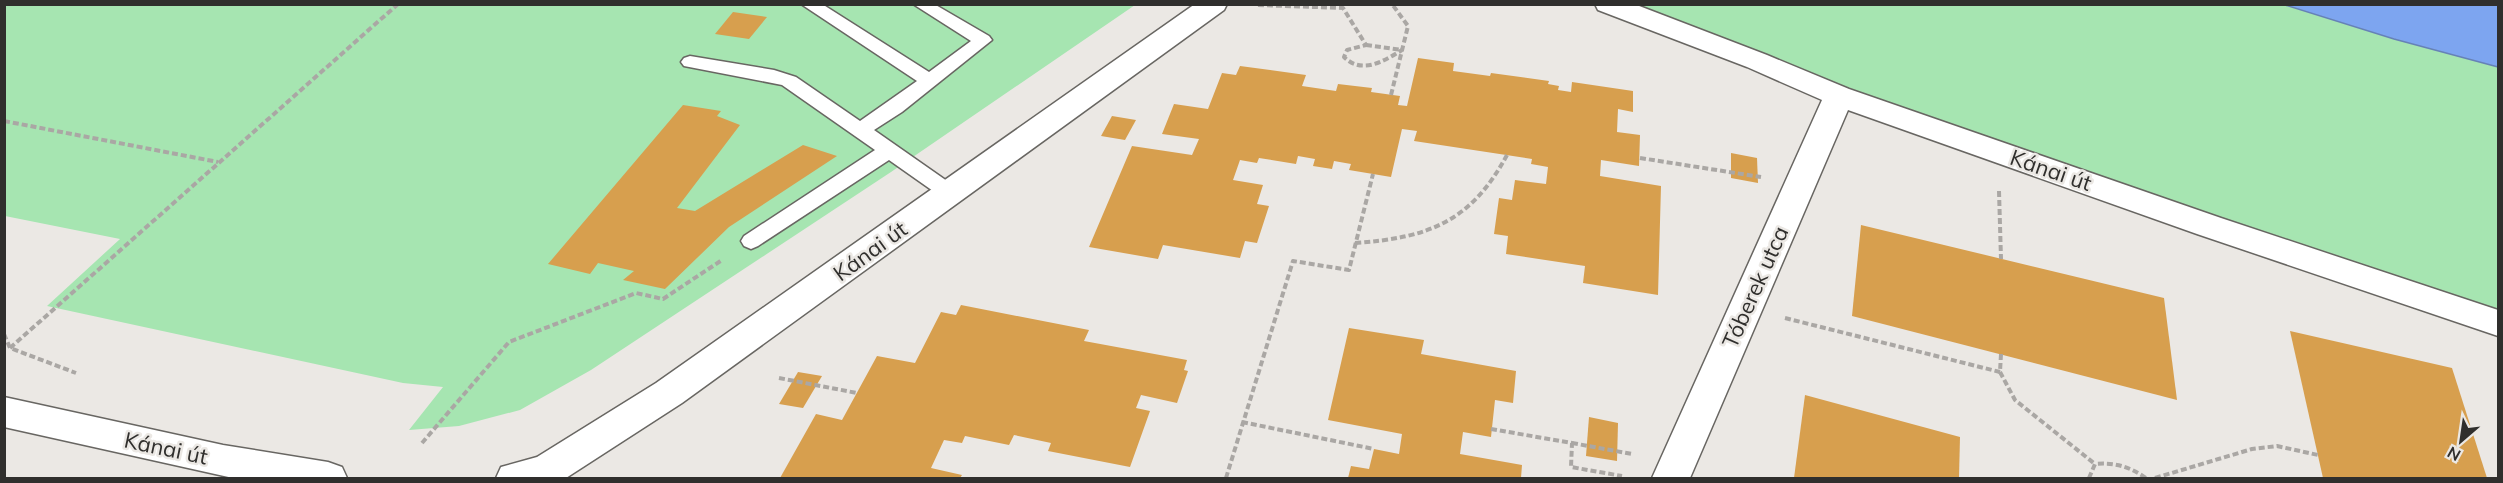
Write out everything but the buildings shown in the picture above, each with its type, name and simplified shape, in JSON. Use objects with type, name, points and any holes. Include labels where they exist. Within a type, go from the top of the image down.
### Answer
[{"type":"street","name":"Kánai út","points":[[537,476],[669,393],[1214,4]]},
{"type":"street","name":"Kánai út","points":[[1608,4],[1746,57],[1839,96],[2209,226],[2499,323]]},
{"type":"street","name":"Tóberek utca","points":[[1671,478],[1839,96]]},
{"type":"street","name":"Kánai út","points":[[4,412],[223,461],[328,478]]},
{"type":"lane","points":[[809,4],[930,81]]},
{"type":"lane","points":[[860,130],[983,40],[921,4]]},
{"type":"lane","points":[[690,62],[774,76],[789,81],[950,193]]},
{"type":"lane","points":[[751,241],[889,150]]},
{"type":"path","points":[[10,348],[398,4]]},
{"type":"path","points":[[1391,95],[1408,26],[1392,4]]},
{"type":"path","points":[[1258,5],[1343,8],[1365,45]]},
{"type":"path","points":[[1365,45],[1402,50],[1382,62],[1365,67],[1348,63],[1344,57],[1347,50],[1365,45]]},
{"type":"path","points":[[4,122],[219,163]]},
{"type":"path","points":[[1355,243],[1377,242],[1445,225],[1470,208],[1490,186],[1507,155]]},
{"type":"path","points":[[1640,158],[1762,177]]},
{"type":"path","points":[[1226,478],[1293,261],[1349,270],[1373,174]]},
{"type":"path","points":[[1999,188],[2001,259]]},
{"type":"path","points":[[422,442],[509,342],[636,293],[663,299],[751,241]]},
{"type":"path","points":[[1784,318],[2000,372]]},
{"type":"path","points":[[4,334],[10,348],[76,373]]},
{"type":"path","points":[[2001,354],[2000,372],[2015,400],[2096,464],[2112,462],[2132,468],[2146,478]]},
{"type":"path","points":[[779,378],[857,393]]},
{"type":"path","points":[[1242,422],[1374,449]]},
{"type":"path","points":[[1491,429],[1632,454]]},
{"type":"path","points":[[1572,443],[1571,466],[1622,476]]},
{"type":"path","points":[[2155,478],[2252,449],[2277,446],[2318,454]]},
{"type":"path","points":[[2089,478],[2096,464]]},
{"type":"green space","points":[[4,5],[1135,5],[891,172],[591,370],[520,410],[459,426],[409,430],[443,387],[403,383],[47,306],[120,239],[5,216]]},
{"type":"green space","points":[[1609,5],[2285,5],[2394,39],[2498,67],[2498,323],[2209,226]]},
{"type":"water","points":[[2285,5],[2498,5],[2498,67],[2394,39]]}]
